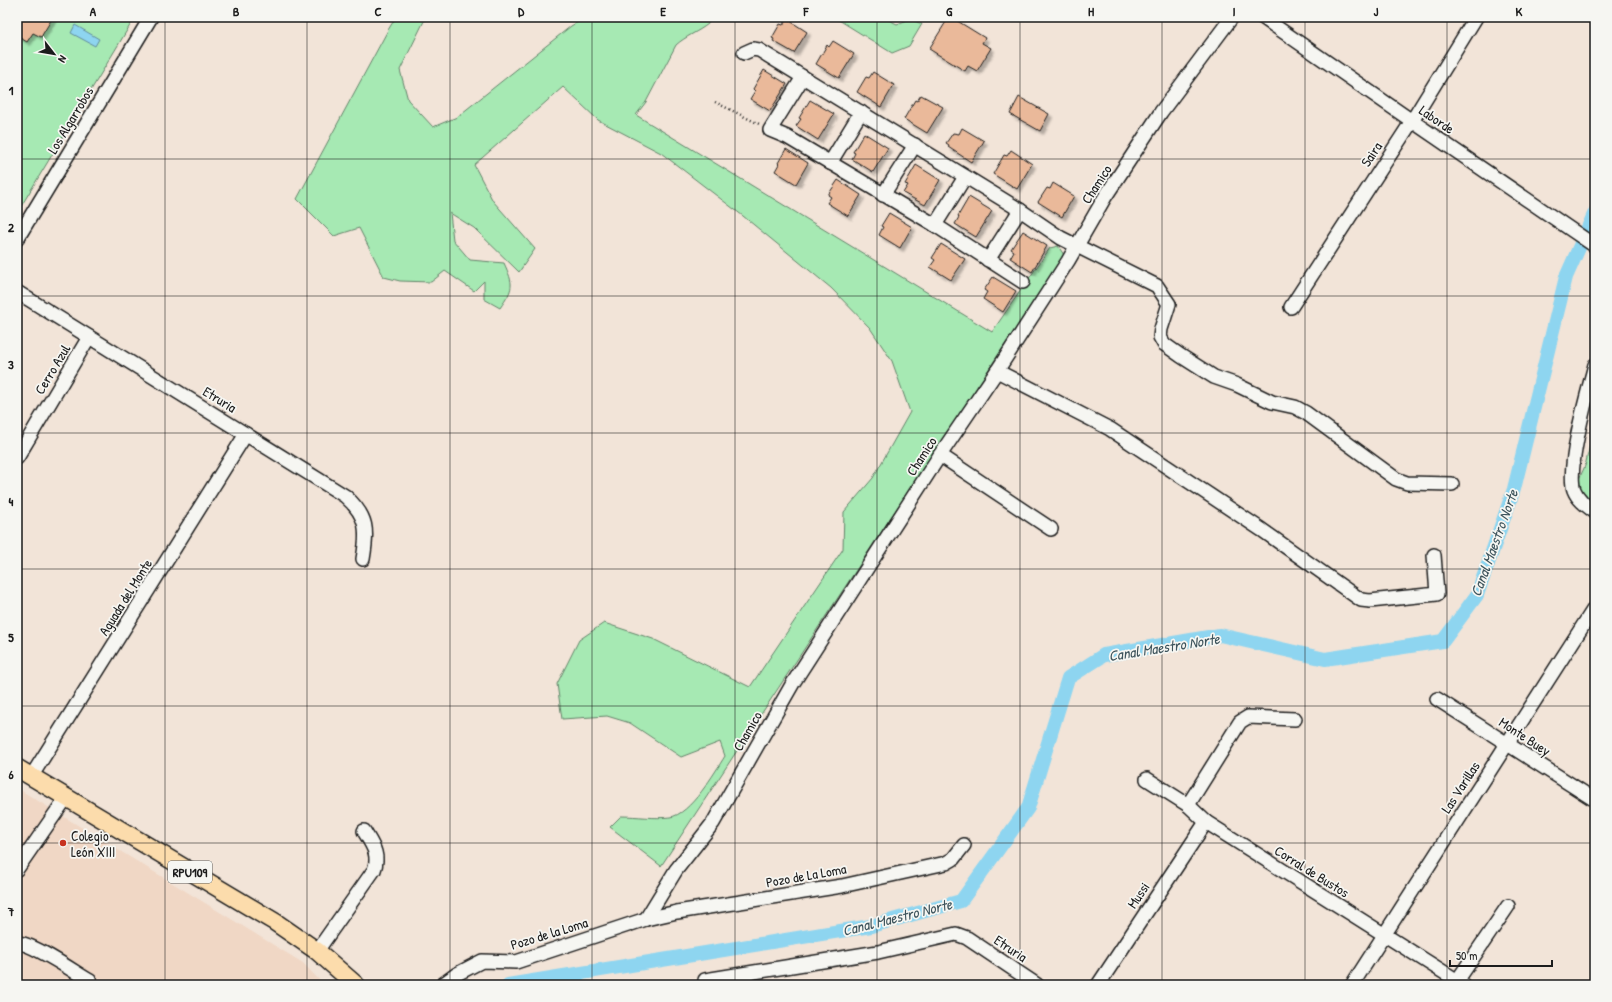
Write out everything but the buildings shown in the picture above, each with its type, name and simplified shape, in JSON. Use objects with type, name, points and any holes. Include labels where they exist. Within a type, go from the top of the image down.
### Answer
[{"type":"main road","name":"RPU109","points":[[24,773],[276,922],[317,951],[356,985]]},
{"type":"street","name":"Los Algarrobos","points":[[17,239],[151,17]]},
{"type":"street","name":"Chamico","points":[[646,919],[676,870],[713,823],[793,683],[940,455],[997,371],[1105,198],[1161,112],[1232,17]]},
{"type":"street","name":"Laborde","points":[[1262,17],[1595,246]]},
{"type":"street","name":"Saira","points":[[1291,307],[1412,121],[1476,17]]},
{"type":"street","points":[[744,53],[753,49],[759,50],[1020,210],[1061,238],[1157,286],[1169,304],[1160,337],[1164,344],[1214,377],[1237,385],[1272,402],[1295,407],[1306,413],[1396,479],[1407,483],[1452,484]]},
{"type":"street","points":[[803,77],[770,130],[787,137],[935,225],[1023,282]]},
{"type":"street","points":[[830,163],[861,112]]},
{"type":"street","points":[[883,195],[915,145]]},
{"type":"street","points":[[935,225],[966,177]]},
{"type":"street","points":[[988,260],[1020,210]]},
{"type":"street","name":"Etruria","points":[[17,292],[345,496],[355,505],[363,519],[367,538],[363,559]]},
{"type":"street","name":"Cerro Azul","points":[[17,458],[89,337]]},
{"type":"street","points":[[1595,366],[1574,455],[1572,475],[1574,490],[1581,501],[1595,512]]},
{"type":"street","points":[[997,371],[1110,429],[1262,530],[1361,600],[1370,601],[1437,594],[1434,555]]},
{"type":"street","name":"Aguada del Monte","points":[[24,773],[246,434]]},
{"type":"street","points":[[940,455],[1051,529]]},
{"type":"street","name":"Las Varillas","points":[[1352,985],[1595,607]]},
{"type":"street","name":"Monte Buey","points":[[1437,699],[1595,800]]},
{"type":"street","points":[[1188,805],[1240,722],[1248,717],[1295,719]]},
{"type":"street","name":"Corral de Bustos","points":[[1147,779],[1188,805],[1206,822],[1461,983]]},
{"type":"street","points":[[17,869],[66,798]]},
{"type":"street","name":"Mussi","points":[[1098,985],[1206,822]]},
{"type":"street","points":[[317,951],[374,870],[377,862],[376,853],[364,831]]},
{"type":"street","name":"Pozo de La Loma","points":[[646,919],[677,912],[842,886],[946,863],[953,858],[964,845]]},
{"type":"street","points":[[1461,983],[1508,906]]},
{"type":"street","name":"Pozo de la Loma","points":[[442,985],[457,974],[482,961],[516,962],[646,919]]},
{"type":"street","name":"Etruria","points":[[705,980],[878,952],[956,934],[967,938],[1037,985]]},
{"type":"street","points":[[17,943],[22,943],[33,948],[90,981]]},
{"type":"path","points":[[715,102],[770,130]]},
{"type":"shaded area","name":"Colegio León XIII","points":[[17,788],[303,963],[324,985],[17,985]]},
{"type":"green space","points":[[17,17],[135,17],[17,213]]},
{"type":"green space","points":[[396,17],[426,17],[400,70],[408,100],[433,127],[457,117],[571,26],[586,17],[709,17],[708,24],[676,45],[646,102],[636,115],[992,332],[1050,248],[1058,246],[1064,255],[661,866],[610,827],[621,816],[664,818],[678,814],[686,809],[701,792],[725,756],[720,742],[681,757],[630,723],[607,716],[562,719],[557,684],[579,640],[604,623],[653,639],[750,687],[843,549],[844,512],[873,478],[910,412],[892,361],[870,328],[831,288],[743,216],[661,153],[598,120],[563,87],[474,165],[493,201],[535,249],[519,272],[474,228],[450,213],[453,240],[470,260],[504,263],[510,276],[511,286],[508,296],[500,308],[484,299],[484,281],[474,291],[445,271],[431,282],[400,281],[384,277],[359,228],[334,236],[297,199]]},
{"type":"green space","points":[[834,17],[883,17],[897,24],[910,19],[922,24],[909,46],[892,53]]},
{"type":"green space","points":[[1595,424],[1595,503],[1574,490],[1585,466]]},
{"type":"water","points":[[75,25],[99,39],[95,46],[71,33]]},
{"type":"waterway","name":"Canal Maestro Norte","points":[[508,985],[871,926],[961,901],[1028,808],[1068,678],[1104,655],[1220,635],[1325,659],[1443,641],[1477,595],[1514,489],[1566,277],[1595,212]]},
{"type":"place","name":"Colegio León XIII","points":[[63,843]]}]
